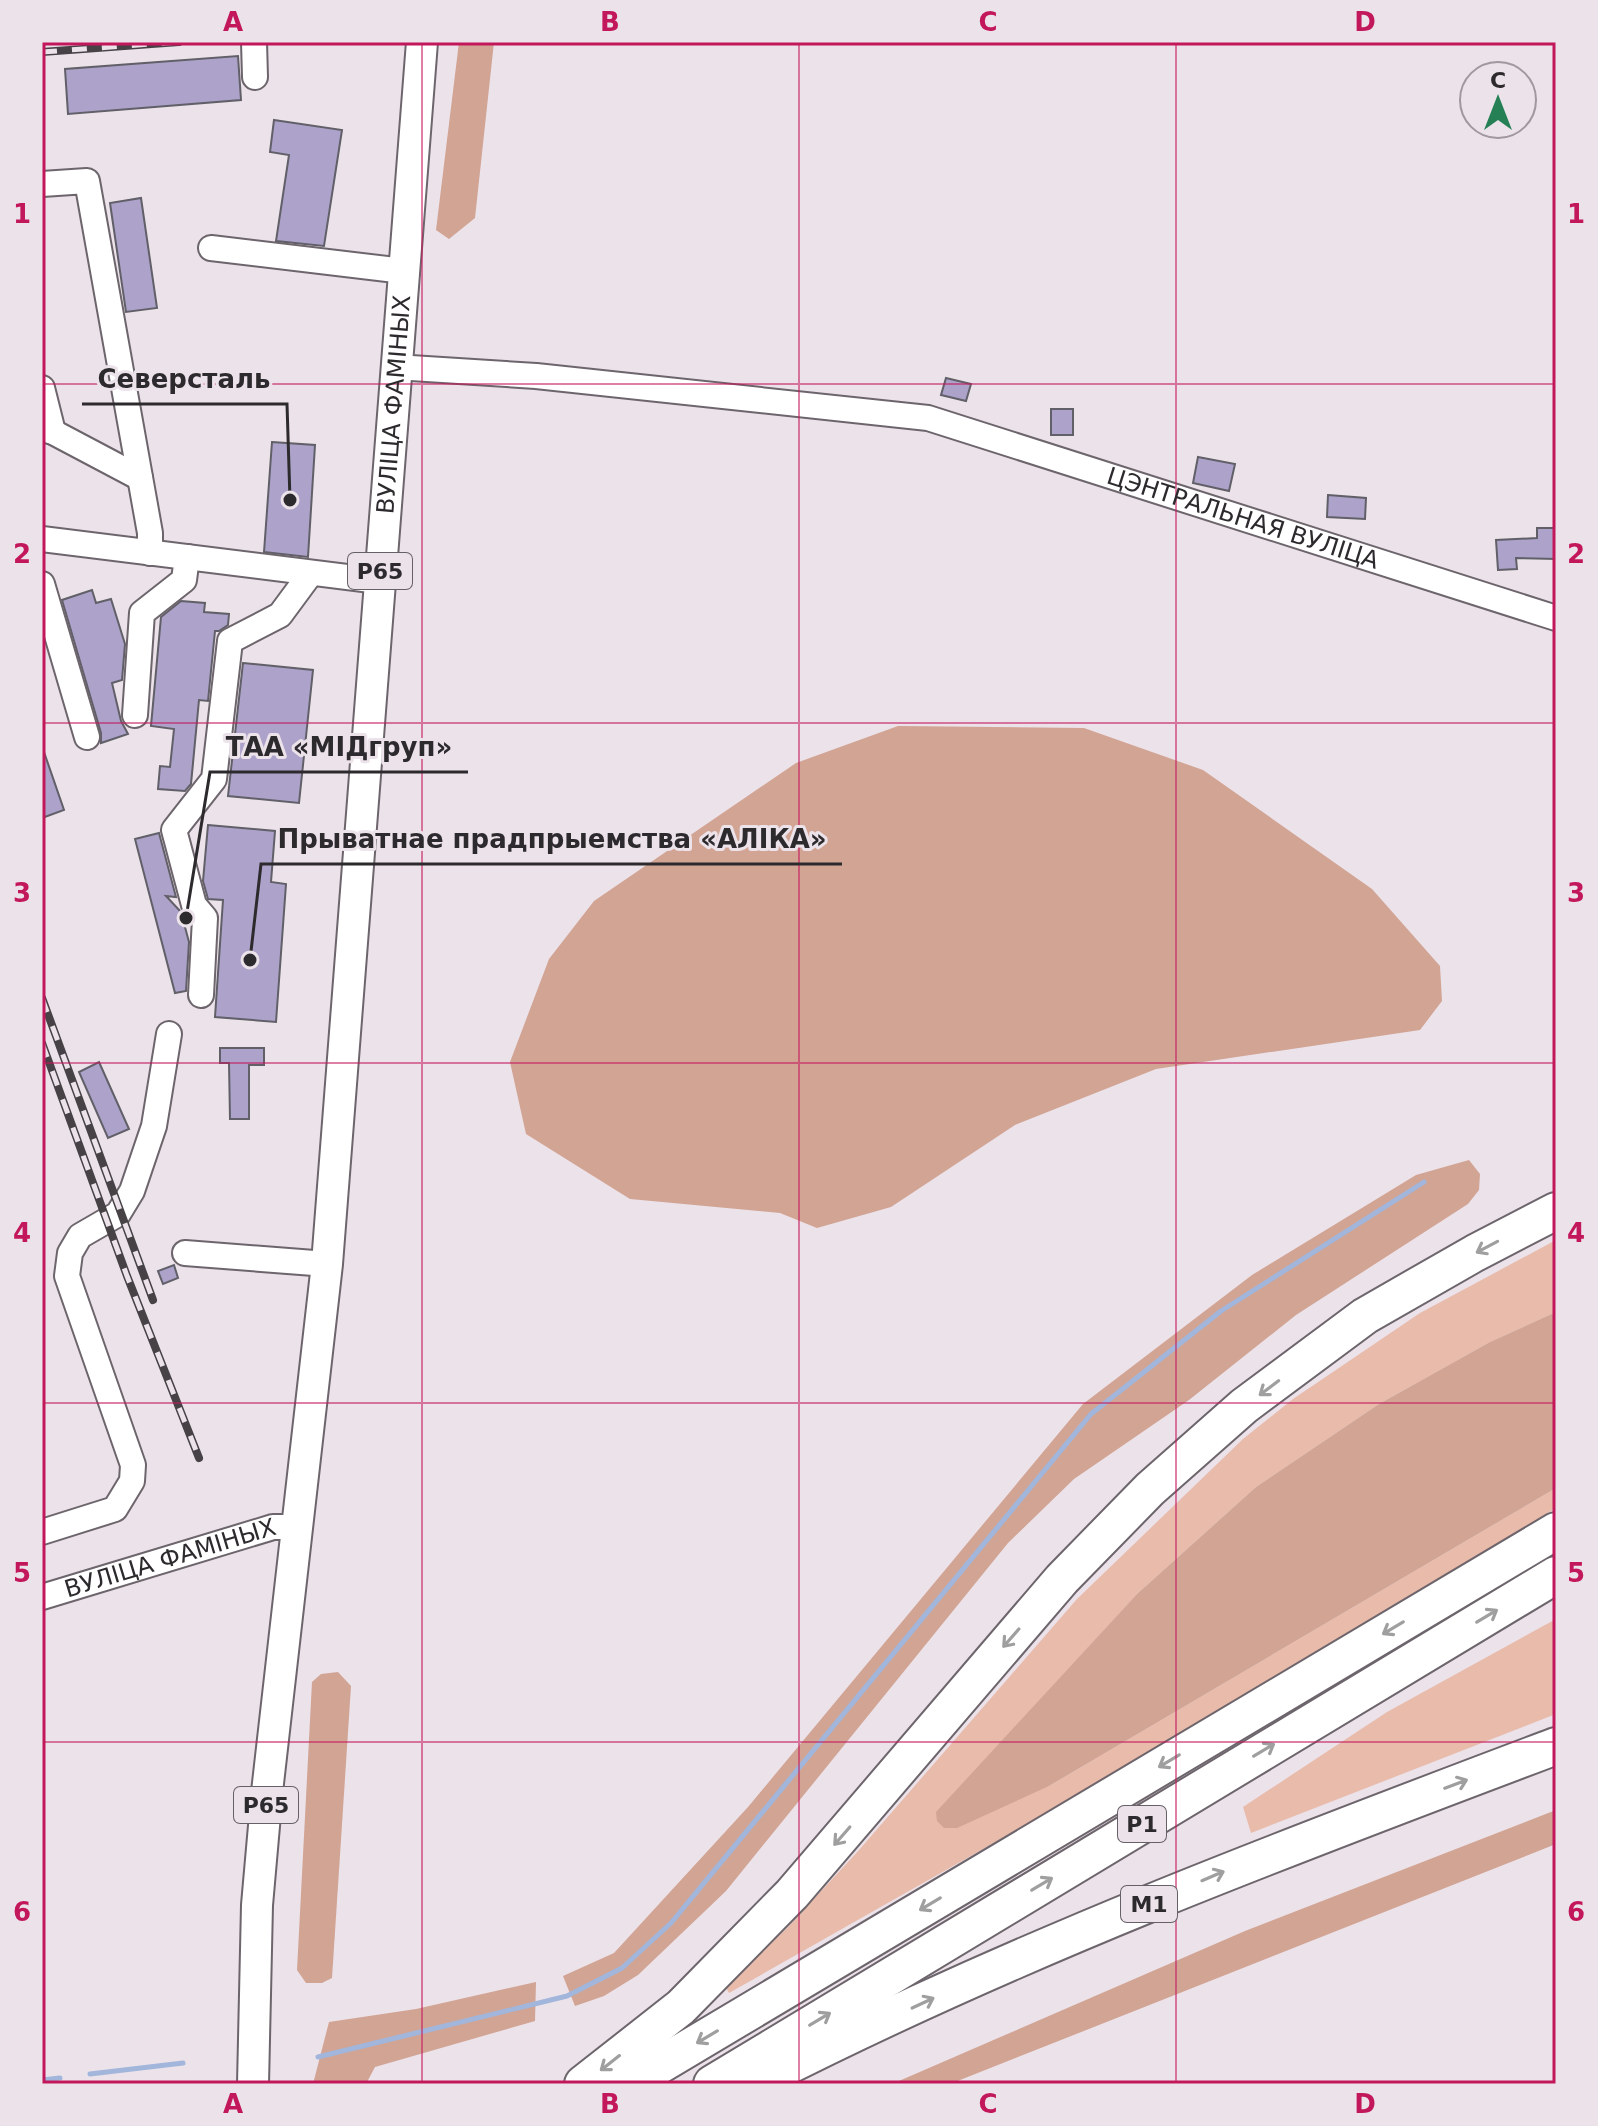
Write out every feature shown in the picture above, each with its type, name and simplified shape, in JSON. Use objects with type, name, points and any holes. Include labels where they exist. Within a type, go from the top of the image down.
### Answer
[{"type":"highway","points":[[583,2084],[681,2007],[792,1894],[1062,1579],[1150,1489],[1244,1406],[1365,1316],[1556,1211]]},
{"type":"highway","name":"Р1","points":[[628,2084],[1556,1531]]},
{"type":"highway","name":"Р1","points":[[712,2084],[1556,1575]]},
{"type":"highway","name":"М1","points":[[752,2084],[1005,1966],[1221,1873],[1556,1746]]},
{"type":"main road","name":"ВУЛІЦА ФАМІНЫХ","points":[[327,1264],[422,42]]},
{"type":"main road","name":"Р65","points":[[253,2084],[257,1905],[267,1792],[327,1264]]},
{"type":"street","points":[[254,42],[255,77]]},
{"type":"street","points":[[42,184],[87,181],[150,533],[150,553]]},
{"type":"street","points":[[211,248],[404,271]]},
{"type":"street","name":"ЦЭНТРАЛЬНАЯ ВУЛІЦА","points":[[395,367],[536,376],[928,418],[1556,618]]},
{"type":"street","points":[[42,388],[47,430],[140,478]]},
{"type":"street","points":[[42,539],[379,581]]},
{"type":"street","points":[[135,715],[142,613],[184,580],[187,557]]},
{"type":"street","points":[[201,995],[205,918],[194,905],[174,830],[214,779],[230,641],[280,615],[311,573]]},
{"type":"street","points":[[42,584],[87,737]]},
{"type":"street","points":[[42,1532],[115,1509],[132,1481],[133,1465],[67,1276],[70,1253],[80,1236],[118,1214],[132,1191],[154,1126],[169,1034]]},
{"type":"street","points":[[185,1253],[327,1264]]},
{"type":"street","name":"ВУЛІЦА ФАМІНЫХ","points":[[42,1597],[273,1527],[298,1527]]},
{"type":"shaded area","points":[[459,42],[494,42],[475,218],[449,239],[436,230]]},
{"type":"shaded area","points":[[898,726],[1084,728],[1203,770],[1372,889],[1440,966],[1442,1001],[1420,1030],[1156,1069],[1015,1125],[891,1207],[817,1228],[780,1213],[630,1199],[526,1134],[510,1062],[549,959],[594,901],[796,763]]},
{"type":"shaded area","points":[[1469,1160],[1480,1174],[1479,1190],[1468,1204],[1296,1315],[1189,1400],[1074,1479],[1008,1543],[726,1891],[638,1975],[604,1996],[575,2006],[563,1976],[614,1953],[748,1807],[1083,1404],[1252,1275],[1416,1175]]},
{"type":"shaded area","points":[[1556,1240],[1556,1312],[1490,1342],[1379,1404],[1256,1487],[1137,1594],[937,1812],[937,1821],[1049,1786],[1556,1488],[1556,1508],[1186,1734],[729,1993],[725,1986],[787,1928],[859,1850],[1077,1599],[1243,1439],[1293,1399],[1420,1313]]},
{"type":"shaded area","points":[[1556,1312],[1556,1488],[1049,1786],[957,1828],[944,1828],[937,1821],[936,1812],[1137,1594],[1256,1487],[1379,1404],[1490,1342]]},
{"type":"shaded area","points":[[1556,1619],[1556,1714],[1251,1833],[1243,1807],[1387,1712]]},
{"type":"shaded area","points":[[338,1672],[351,1686],[332,1978],[322,1983],[306,1983],[297,1970],[312,1682],[321,1674]]},
{"type":"shaded area","points":[[1556,1810],[1556,1844],[950,2084],[892,2084],[1245,1931]]},
{"type":"shaded area","points":[[536,1982],[535,2021],[375,2067],[366,2084],[313,2084],[329,2022],[416,2009]]},
{"type":"building","points":[[238,56],[241,100],[68,114],[65,69]]},
{"type":"building","points":[[274,120],[342,130],[324,246],[276,241],[289,155],[270,152]]},
{"type":"building","points":[[141,198],[157,308],[126,312],[110,203]]},
{"type":"building","points":[[946,378],[971,384],[966,401],[941,395]]},
{"type":"building","points":[[1051,409],[1073,409],[1073,435],[1051,435]]},
{"type":"building","points":[[272,442],[315,445],[308,557],[264,552]]},
{"type":"building","points":[[1198,457],[1235,464],[1229,491],[1193,483]]},
{"type":"building","points":[[1328,495],[1366,498],[1365,519],[1327,517]]},
{"type":"building","points":[[1537,528],[1556,528],[1556,559],[1516,558],[1517,569],[1498,570],[1496,540],[1537,538]]},
{"type":"building","points":[[92,590],[96,603],[111,599],[125,644],[122,680],[112,683],[121,721],[128,734],[101,743],[101,733],[62,600]]},
{"type":"building","points":[[181,601],[205,603],[204,612],[229,614],[228,625],[215,631],[208,701],[199,700],[191,784],[185,791],[158,789],[160,766],[170,767],[174,729],[151,726],[161,617]]},
{"type":"building","points":[[243,663],[313,670],[299,803],[228,796]]},
{"type":"building","points":[[42,753],[64,810],[42,818]]},
{"type":"building","points":[[208,825],[275,831],[271,882],[286,884],[276,1022],[215,1017],[223,900],[208,899],[203,881]]},
{"type":"building","points":[[159,833],[176,897],[166,896],[181,912],[189,942],[186,991],[175,993],[135,839]]},
{"type":"building","points":[[220,1048],[264,1048],[264,1065],[249,1065],[249,1119],[230,1119],[229,1063],[220,1063]]},
{"type":"building","points":[[99,1062],[129,1129],[108,1138],[79,1072]]},
{"type":"building","points":[[174,1265],[178,1278],[163,1284],[158,1271]]},
{"type":"waterway","points":[[318,2057],[567,1996],[622,1968],[671,1923],[1091,1414],[1221,1311],[1424,1182]]},
{"type":"waterway","points":[[90,2074],[183,2063]]},
{"type":"waterway","points":[[42,2080],[60,2078]]},
{"type":"railway","points":[[42,52],[179,42]]},
{"type":"railway","points":[[42,998],[153,1300]]},
{"type":"railway","points":[[42,1043],[127,1276],[199,1458]]},
{"type":"place","name":"Северсталь","points":[[290,500]]},
{"type":"place","name":"ТАА «МІДгруп»","points":[[186,918]]},
{"type":"place","name":"Прыватнае прадпрыемства «АЛІКА»","points":[[250,960]]}]
